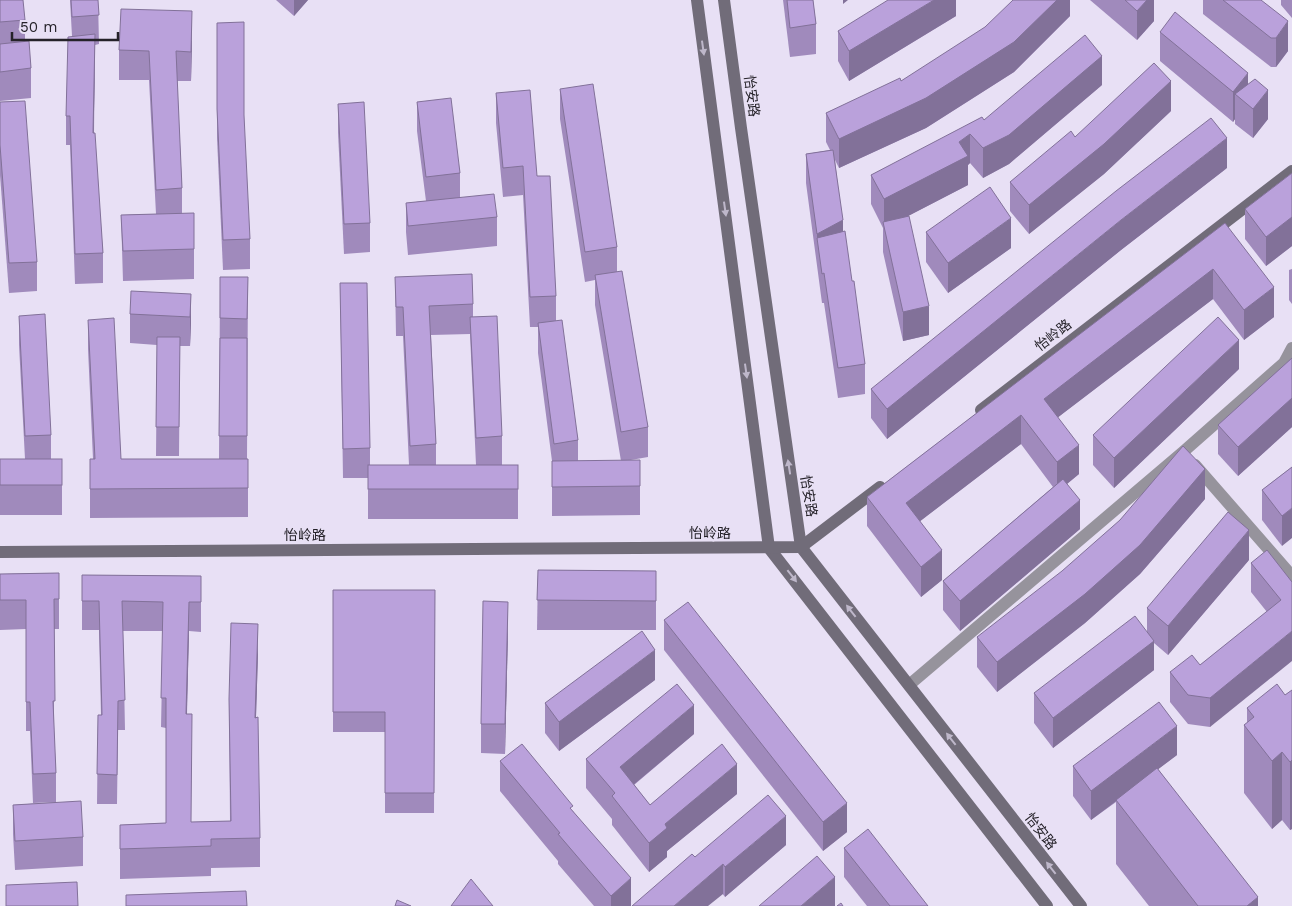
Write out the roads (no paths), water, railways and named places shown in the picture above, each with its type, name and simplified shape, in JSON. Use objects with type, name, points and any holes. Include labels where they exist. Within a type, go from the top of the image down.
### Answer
[{"type":"street","points":[[697,0],[769,548],[1047,906]]},
{"type":"street","name":"怡安路","points":[[724,0],[740,128],[802,547],[1081,906]]},
{"type":"street","name":"怡岭路","points":[[968,420],[1292,171]]},
{"type":"street","points":[[909,685],[1183,452],[1284,363],[1292,348]]},
{"type":"street","points":[[1183,452],[1292,576]]},
{"type":"street","points":[[802,547],[888,480]]},
{"type":"street","name":"怡岭路","points":[[0,552],[802,547]]}]
